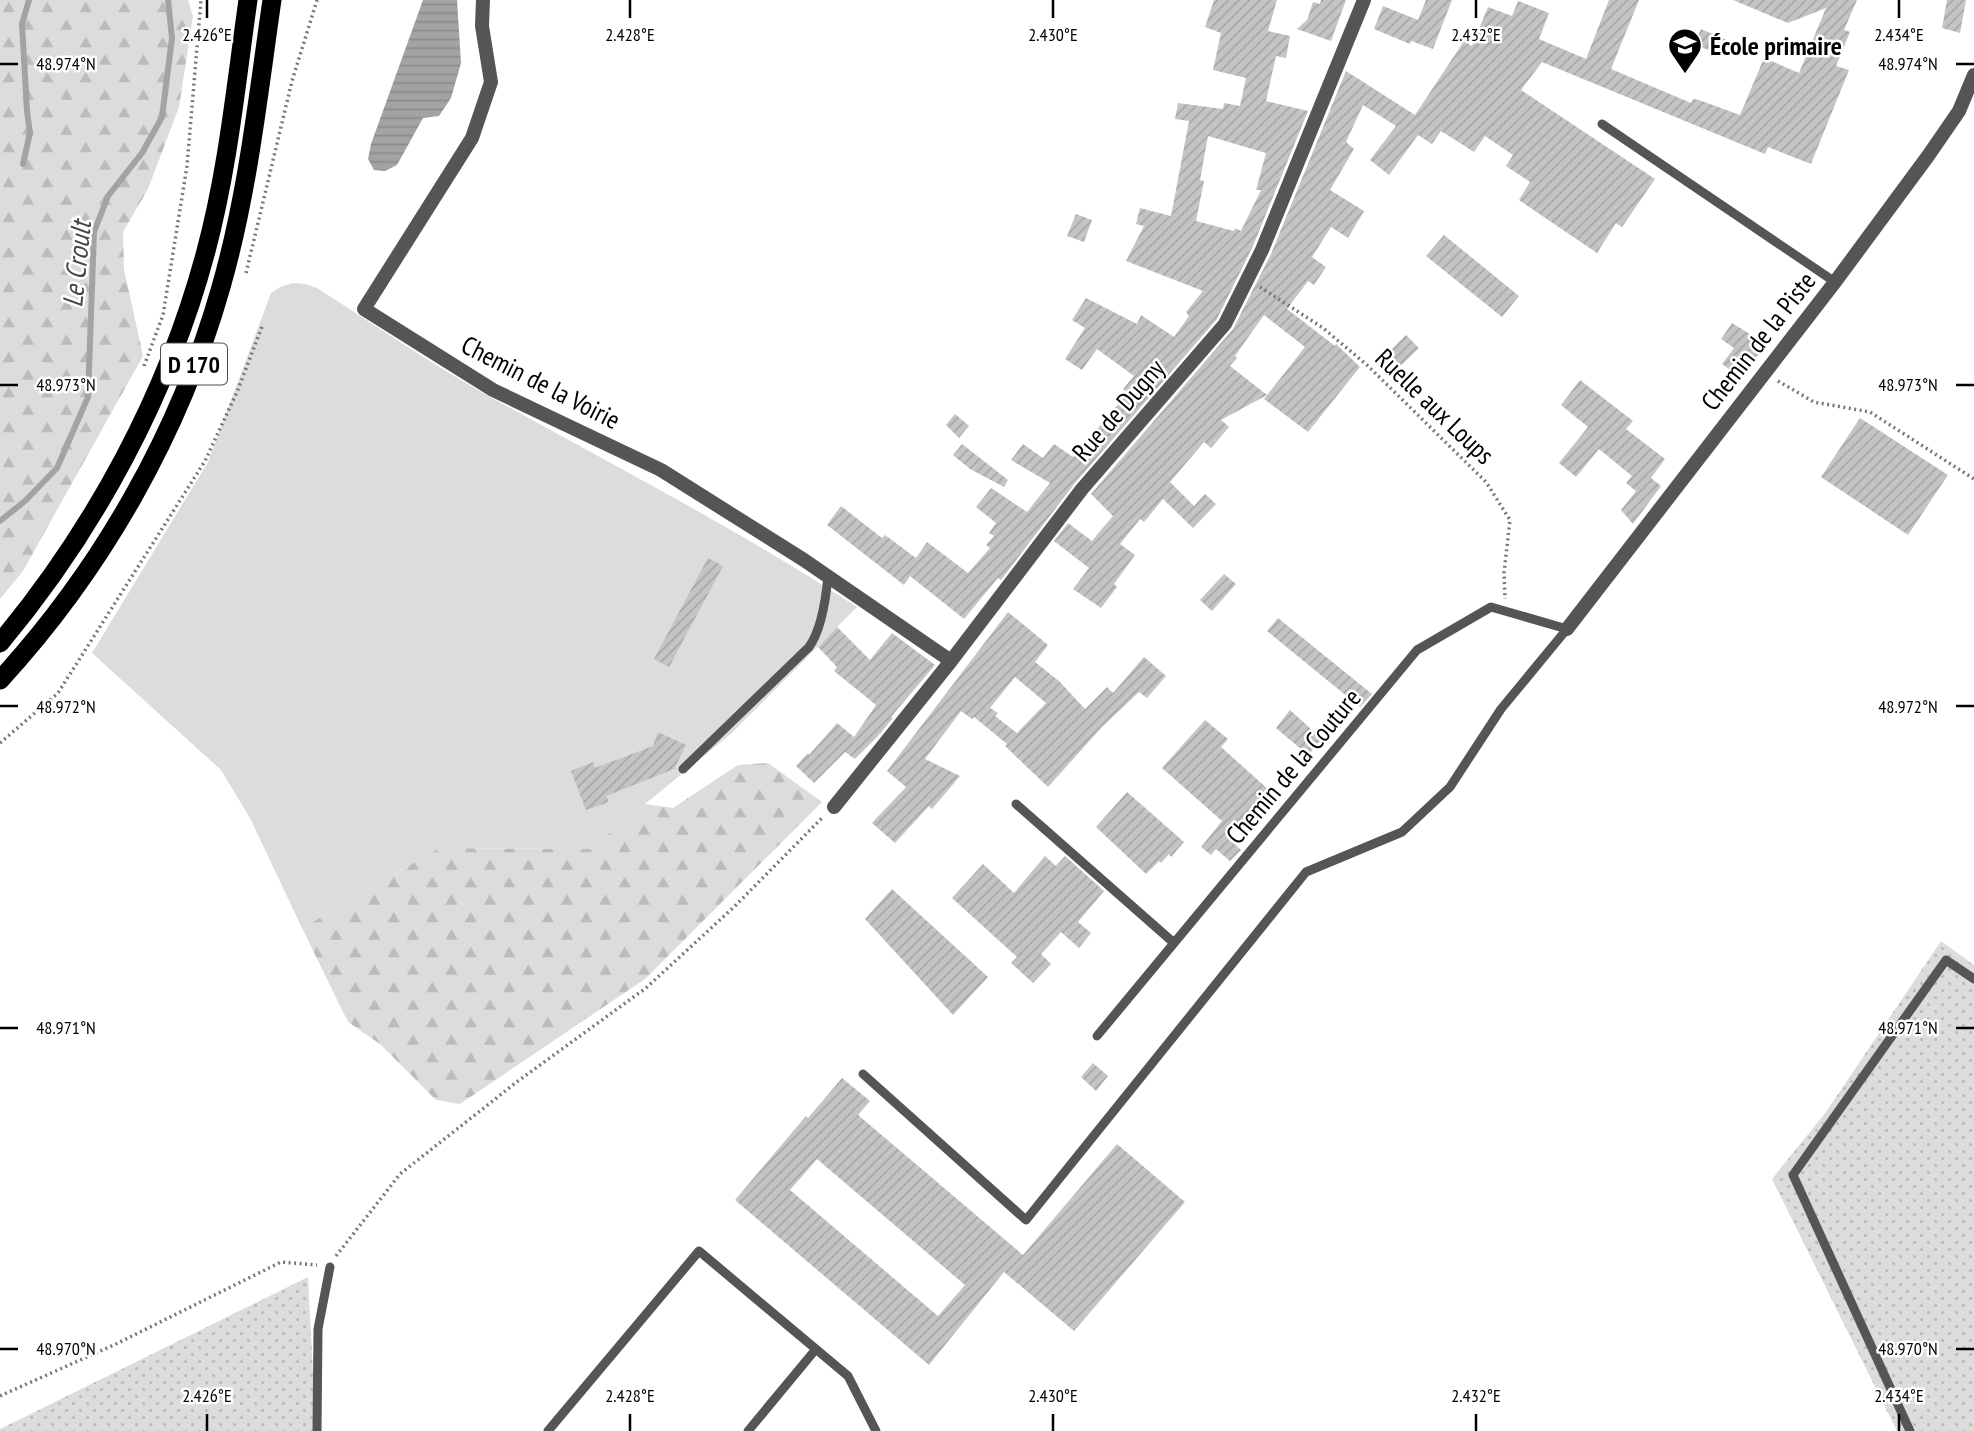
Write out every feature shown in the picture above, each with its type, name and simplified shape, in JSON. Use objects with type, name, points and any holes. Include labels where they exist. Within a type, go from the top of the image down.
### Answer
[{"type":"highway","name":"D 170","points":[[0,643],[48,583],[95,510],[131,445],[174,350],[197,282],[215,214],[248,0]]},
{"type":"highway","name":"D 170","points":[[0,680],[73,592],[113,529],[146,473],[197,357],[221,288],[240,213],[272,0]]},
{"type":"street","name":"Chemin de la Voirie","points":[[483,0],[482,26],[491,82],[472,138],[364,309],[493,390],[661,470],[828,576],[951,661]]},
{"type":"street","name":"Rue de Dugny","points":[[834,807],[951,661],[1082,489],[1225,324],[1304,150],[1364,0]]},
{"type":"street","name":"Chemin de la Piste","points":[[1567,629],[1835,282],[1959,111],[1974,75]]},
{"type":"lane","points":[[1602,124],[1835,282]]},
{"type":"lane","points":[[682,769],[809,647],[815,639],[828,576]]},
{"type":"lane","name":"Chemin de la Couture","points":[[1097,1036],[1417,650],[1491,607],[1567,629]]},
{"type":"lane","points":[[863,1074],[1026,1220],[1306,872],[1402,832],[1450,787],[1501,709],[1567,629]]},
{"type":"lane","points":[[1016,804],[1174,943]]},
{"type":"lane","points":[[1910,1431],[1793,1175],[1946,960],[1974,979]]},
{"type":"lane","points":[[548,1431],[699,1251],[848,1376],[876,1431]]},
{"type":"lane","points":[[317,1431],[318,1329],[330,1266]]},
{"type":"lane","points":[[748,1431],[816,1349]]},
{"type":"path","points":[[144,368],[163,315],[185,179],[201,0]]},
{"type":"path","name":"Ruelle aux Loups","points":[[1247,280],[1323,328],[1367,365],[1486,482],[1510,520],[1504,573],[1505,611]]},
{"type":"path","points":[[0,743],[58,693],[205,461],[237,392],[263,324]]},
{"type":"path","points":[[1764,373],[1814,402],[1870,412],[1974,479]]},
{"type":"path","points":[[0,1396],[117,1344],[281,1262],[330,1266],[341,1247],[400,1174],[518,1081],[646,988],[834,807]]},
{"type":"green space","points":[[0,0],[188,0],[193,16],[179,107],[148,189],[123,232],[124,269],[143,356],[23,571],[0,599]]},
{"type":"green space","points":[[293,283],[317,288],[462,381],[719,523],[857,607],[732,733],[590,849],[439,848],[302,928],[250,818],[221,770],[92,653],[208,462],[271,293]]},
{"type":"green space","points":[[768,763],[822,802],[645,979],[460,1104],[436,1100],[380,1044],[348,1022],[302,928],[439,848],[590,849],[645,804],[673,808],[738,765]]},
{"type":"green space","points":[[1941,941],[1974,965],[1974,1431],[1897,1431],[1772,1179],[1826,1112]]},
{"type":"green space","points":[[308,1277],[316,1431],[0,1431],[0,1429]]},
{"type":"shaded area","points":[[423,0],[457,0],[461,63],[451,98],[439,116],[423,118],[397,165],[385,171],[374,170],[368,159],[371,144]]},
{"type":"building","points":[[1214,0],[1277,0],[1268,31],[1290,36],[1286,58],[1276,56],[1266,101],[1308,111],[1253,246],[1217,319],[1075,483],[1001,580],[998,578],[964,619],[910,576],[904,585],[827,525],[841,506],[882,538],[885,535],[916,558],[927,542],[968,573],[990,548],[986,545],[994,536],[989,533],[996,523],[976,507],[991,488],[1027,512],[1050,483],[1011,460],[1023,444],[1043,458],[1054,444],[1073,457],[1128,393],[1123,389],[1134,376],[1097,349],[1082,370],[1065,359],[1085,328],[1072,320],[1086,298],[1137,324],[1141,315],[1174,337],[1189,316],[1186,312],[1203,291],[1126,261],[1144,226],[1136,224],[1140,208],[1171,216],[1189,121],[1175,119],[1178,103],[1223,109],[1224,103],[1240,106],[1246,78],[1213,70],[1221,33],[1205,27]],"holes":[[[1208,136],[1266,153],[1256,190],[1261,190],[1241,231],[1196,221],[1204,181],[1200,180]]]},
{"type":"building","points":[[1321,0],[1346,0],[1331,41],[1297,29],[1307,20],[1313,2],[1320,4]]},
{"type":"building","points":[[1426,0],[1452,0],[1433,49],[1411,41],[1410,44],[1374,29],[1383,6],[1418,20]]},
{"type":"building","points":[[1609,0],[1639,0],[1611,69],[1691,103],[1693,99],[1699,100],[1740,115],[1764,58],[1799,73],[1826,8],[1788,23],[1733,0],[1857,0],[1844,30],[1850,32],[1836,66],[1849,70],[1811,164],[1768,147],[1765,154],[1542,62],[1521,90],[1655,179],[1622,227],[1616,223],[1597,253],[1519,200],[1530,182],[1506,166],[1513,155],[1485,136],[1474,152],[1441,131],[1432,144],[1418,135],[1389,175],[1370,160],[1396,126],[1363,105],[1346,142],[1354,149],[1330,190],[1364,211],[1348,238],[1331,227],[1312,257],[1326,267],[1314,285],[1308,281],[1287,309],[1335,346],[1336,344],[1360,367],[1308,432],[1264,399],[1305,347],[1264,315],[1230,366],[1267,395],[1221,420],[1229,427],[1211,448],[1204,442],[1170,482],[1194,506],[1205,494],[1216,504],[1193,528],[1163,499],[1144,522],[1140,519],[1120,544],[1135,555],[1114,584],[1117,587],[1101,608],[1073,589],[1089,568],[1054,541],[1068,523],[1092,541],[1113,516],[1091,494],[1233,329],[1271,254],[1346,71],[1415,115],[1464,41],[1472,46],[1488,7],[1512,16],[1518,1],[1549,13],[1539,39],[1586,59]]},
{"type":"building","points":[[1947,0],[1966,0],[1960,33],[1942,28]]},
{"type":"building","points":[[1701,29],[1729,41],[1723,56],[1694,44]]},
{"type":"building","points":[[1076,214],[1092,220],[1084,242],[1067,236]]},
{"type":"building","points":[[1444,235],[1519,296],[1502,317],[1426,256]]},
{"type":"building","points":[[1732,323],[1766,344],[1741,378],[1722,364],[1734,348],[1721,339]]},
{"type":"building","points":[[1406,335],[1419,348],[1389,377],[1377,364]]},
{"type":"building","points":[[1580,380],[1633,421],[1626,429],[1665,459],[1651,478],[1661,486],[1633,524],[1621,510],[1636,491],[1626,483],[1632,476],[1599,449],[1576,477],[1559,463],[1588,427],[1561,405]]},
{"type":"building","points":[[955,414],[969,426],[959,438],[946,425]]},
{"type":"building","points":[[1860,418],[1948,475],[1908,535],[1821,477]]},
{"type":"building","points":[[962,444],[1008,480],[1004,487],[970,469],[953,455]]},
{"type":"building","points":[[708,558],[723,566],[669,667],[654,659]]},
{"type":"building","points":[[1224,574],[1236,584],[1212,611],[1200,600]]},
{"type":"building","points":[[1008,612],[1048,645],[1035,662],[1060,682],[1085,709],[1107,687],[1113,693],[1144,657],[1166,676],[1147,698],[1139,692],[1102,727],[1048,787],[1005,746],[1007,744],[974,717],[972,719],[961,711],[925,759],[960,776],[932,809],[929,806],[895,843],[872,823],[906,787],[887,771]],"holes":[[[1015,677],[1046,703],[1017,733],[995,716],[998,713],[990,708]]]},
{"type":"building","points":[[1278,618],[1372,694],[1360,707],[1267,631]]},
{"type":"building","points":[[837,627],[870,660],[892,633],[935,665],[878,736],[855,759],[845,752],[814,783],[796,766],[837,723],[854,737],[876,705],[834,671],[837,667],[818,647]]},
{"type":"building","points":[[1290,710],[1322,739],[1308,755],[1276,728]]},
{"type":"building","points":[[1205,720],[1228,739],[1221,747],[1269,790],[1227,837],[1241,850],[1230,861],[1216,849],[1211,855],[1201,847],[1222,821],[1162,768]]},
{"type":"building","points":[[658,732],[686,745],[674,769],[606,796],[609,802],[586,810],[571,771],[593,762],[595,768],[653,746]]},
{"type":"building","points":[[1127,792],[1184,842],[1171,857],[1169,854],[1146,874],[1096,827]]},
{"type":"building","points":[[1045,856],[1056,866],[1065,856],[1104,891],[1078,922],[1091,933],[1079,948],[1061,932],[1041,954],[1051,964],[1033,983],[1011,963],[1017,957],[952,898],[983,864],[1014,893]]},
{"type":"building","points":[[892,889],[988,977],[953,1015],[865,919]]},
{"type":"building","points":[[1093,1063],[1108,1076],[1096,1091],[1081,1077]]},
{"type":"building","points":[[842,1078],[870,1101],[858,1115],[1023,1255],[1117,1144],[1185,1202],[1074,1331],[1004,1272],[929,1365],[735,1200],[806,1116],[808,1118]],"holes":[[[817,1159],[965,1285],[938,1316],[790,1190]]]},
{"type":"waterway","points":[[23,164],[30,133],[22,24],[29,0]]},
{"type":"waterway","name":"Le Croult","points":[[0,521],[25,501],[57,468],[88,397],[94,232],[108,196],[142,153],[162,117],[172,38],[168,0]]},
{"type":"place","name":"École primaire","points":[[1685,75]]}]
